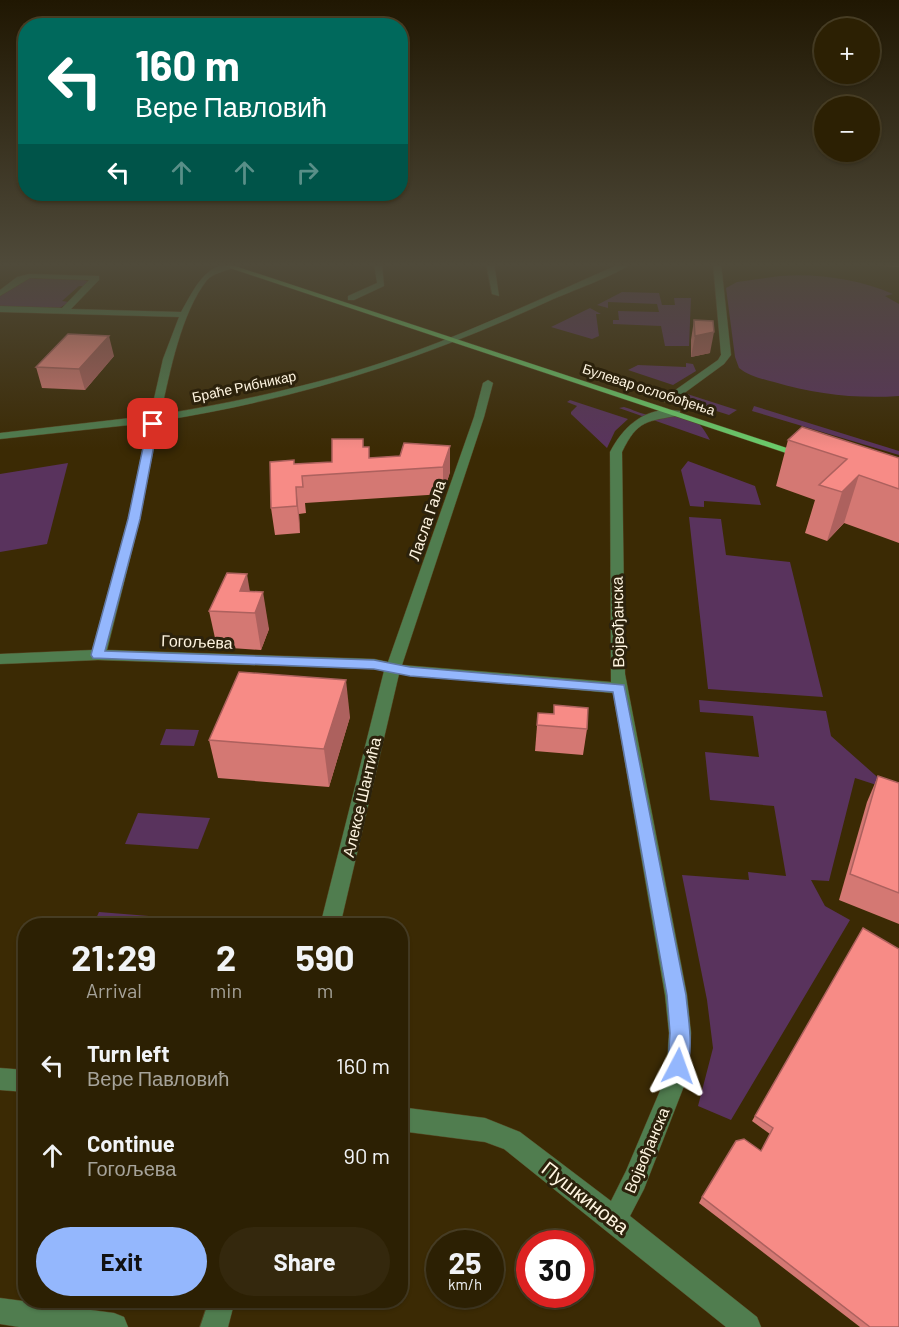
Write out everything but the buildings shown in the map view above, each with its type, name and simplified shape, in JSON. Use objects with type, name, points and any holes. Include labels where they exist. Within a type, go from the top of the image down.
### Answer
[{"type":"main road","name":"Булевар ослобођења","points":[[409,325],[440,335],[452,335]]},
{"type":"main road","name":"Булевар ослобођења","points":[[425,325],[640,401],[821,461]]},
{"type":"main road","name":"Булевар ослобођења","points":[[465,335],[811,447]]},
{"type":"street","points":[[98,655],[134,519],[168,359],[180,325]]},
{"type":"street","points":[[452,335],[474,325]]},
{"type":"street","points":[[452,335],[465,335],[488,325]]},
{"type":"street","points":[[668,400],[721,362],[726,355],[723,325]]},
{"type":"street","name":"Браће Рибникар","points":[[0,429],[155,415],[330,375],[440,335]]},
{"type":"street","name":"Браће Рибникар","points":[[0,436],[223,407],[384,366],[452,335]]},
{"type":"street","name":"Ласла Гала","points":[[393,668],[479,417],[488,383]]},
{"type":"street","points":[[640,401],[646,407],[648,415],[676,413]]},
{"type":"street","name":"Војвођанска","points":[[615,1220],[673,1086],[678,1066],[680,1033],[676,995],[619,688],[615,569],[616,452],[631,428],[648,415]]},
{"type":"street","name":"Гогољева","points":[[0,659],[98,655],[374,664],[410,672],[619,688]]},
{"type":"street","name":"Алексе Шантића","points":[[332,918],[393,668]]},
{"type":"street","points":[[0,1078],[18,1080]]},
{"type":"street","name":"Пушкинова","points":[[408,1120],[498,1134],[524,1148],[747,1327]]},
{"type":"street","points":[[214,1327],[220,1308]]},
{"type":"street","points":[[0,1311],[114,1327]]},
{"type":"shaded area","points":[[555,325],[597,325],[599,336],[592,339],[551,327]]},
{"type":"shaded area","points":[[635,325],[690,325],[689,346],[665,346],[661,326]]},
{"type":"shaded area","points":[[731,325],[899,325],[899,396],[851,396],[789,386],[747,373],[739,368],[735,357]]},
{"type":"shaded area","points":[[686,363],[693,364],[696,371],[673,385],[628,370],[638,365],[686,367]]},
{"type":"shaded area","points":[[684,393],[737,410],[729,415],[685,401],[681,399]]},
{"type":"shaded area","points":[[570,400],[628,419],[615,431],[607,448],[571,414],[577,406],[567,402]]},
{"type":"shaded area","points":[[754,406],[899,451],[899,455],[752,411]]},
{"type":"shaded area","points":[[624,407],[648,415],[679,415],[692,418],[710,440],[619,408]]},
{"type":"shaded area","points":[[688,461],[755,486],[761,505],[704,501],[704,507],[690,506],[681,470]]},
{"type":"shaded area","points":[[68,463],[47,544],[0,552],[0,474]]},
{"type":"shaded area","points":[[689,517],[721,519],[726,555],[790,562],[823,697],[708,689]]},
{"type":"shaded area","points":[[699,700],[826,711],[831,736],[892,790],[855,778],[829,881],[811,880],[825,906],[850,920],[731,1120],[698,1106],[713,1048],[707,1000],[682,875],[749,880],[748,872],[786,876],[774,806],[710,800],[705,752],[759,757],[753,716],[700,712]]},
{"type":"shaded area","points":[[166,729],[199,730],[194,746],[160,745]]},
{"type":"shaded area","points":[[138,813],[210,818],[198,849],[125,844]]},
{"type":"shaded area","points":[[99,912],[149,916],[148,918],[96,918]]},
{"type":"route","points":[[153,424],[134,519],[98,655],[374,664],[410,672],[619,688],[676,995],[680,1033],[678,1066]]}]
